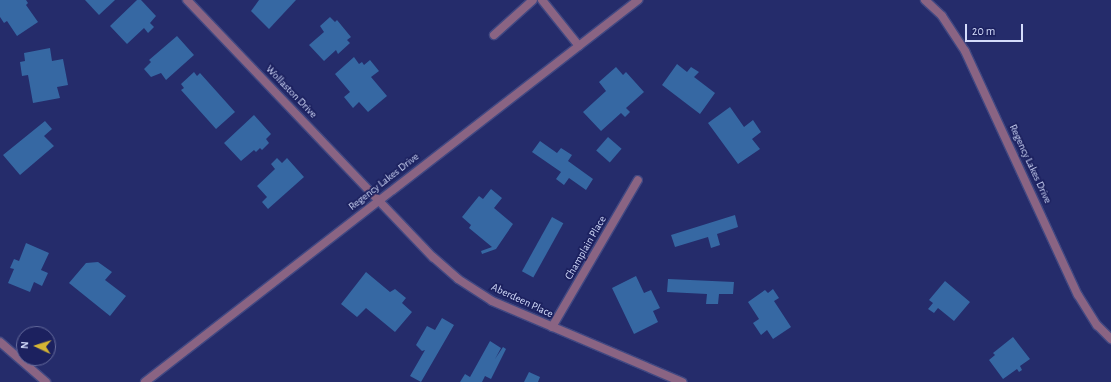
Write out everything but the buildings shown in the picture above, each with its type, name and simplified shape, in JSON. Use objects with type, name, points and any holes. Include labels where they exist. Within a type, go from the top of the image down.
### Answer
[{"type":"street","name":"Wollaston Drive","points":[[187,0],[379,200]]},
{"type":"street","points":[[494,35],[533,0]]},
{"type":"street","points":[[542,0],[579,46]]},
{"type":"street","name":"Regency Lakes Drive","points":[[145,382],[638,0]]},
{"type":"street","name":"Regency Lakes Drive","points":[[925,0],[942,16],[965,51],[1078,295],[1097,325],[1111,339]]},
{"type":"street","name":"Champlain Place","points":[[552,327],[638,180]]},
{"type":"street","name":"Aberdeen Place","points":[[379,200],[433,257],[458,279],[492,301],[682,382]]},
{"type":"street","points":[[0,342],[46,382]]}]
